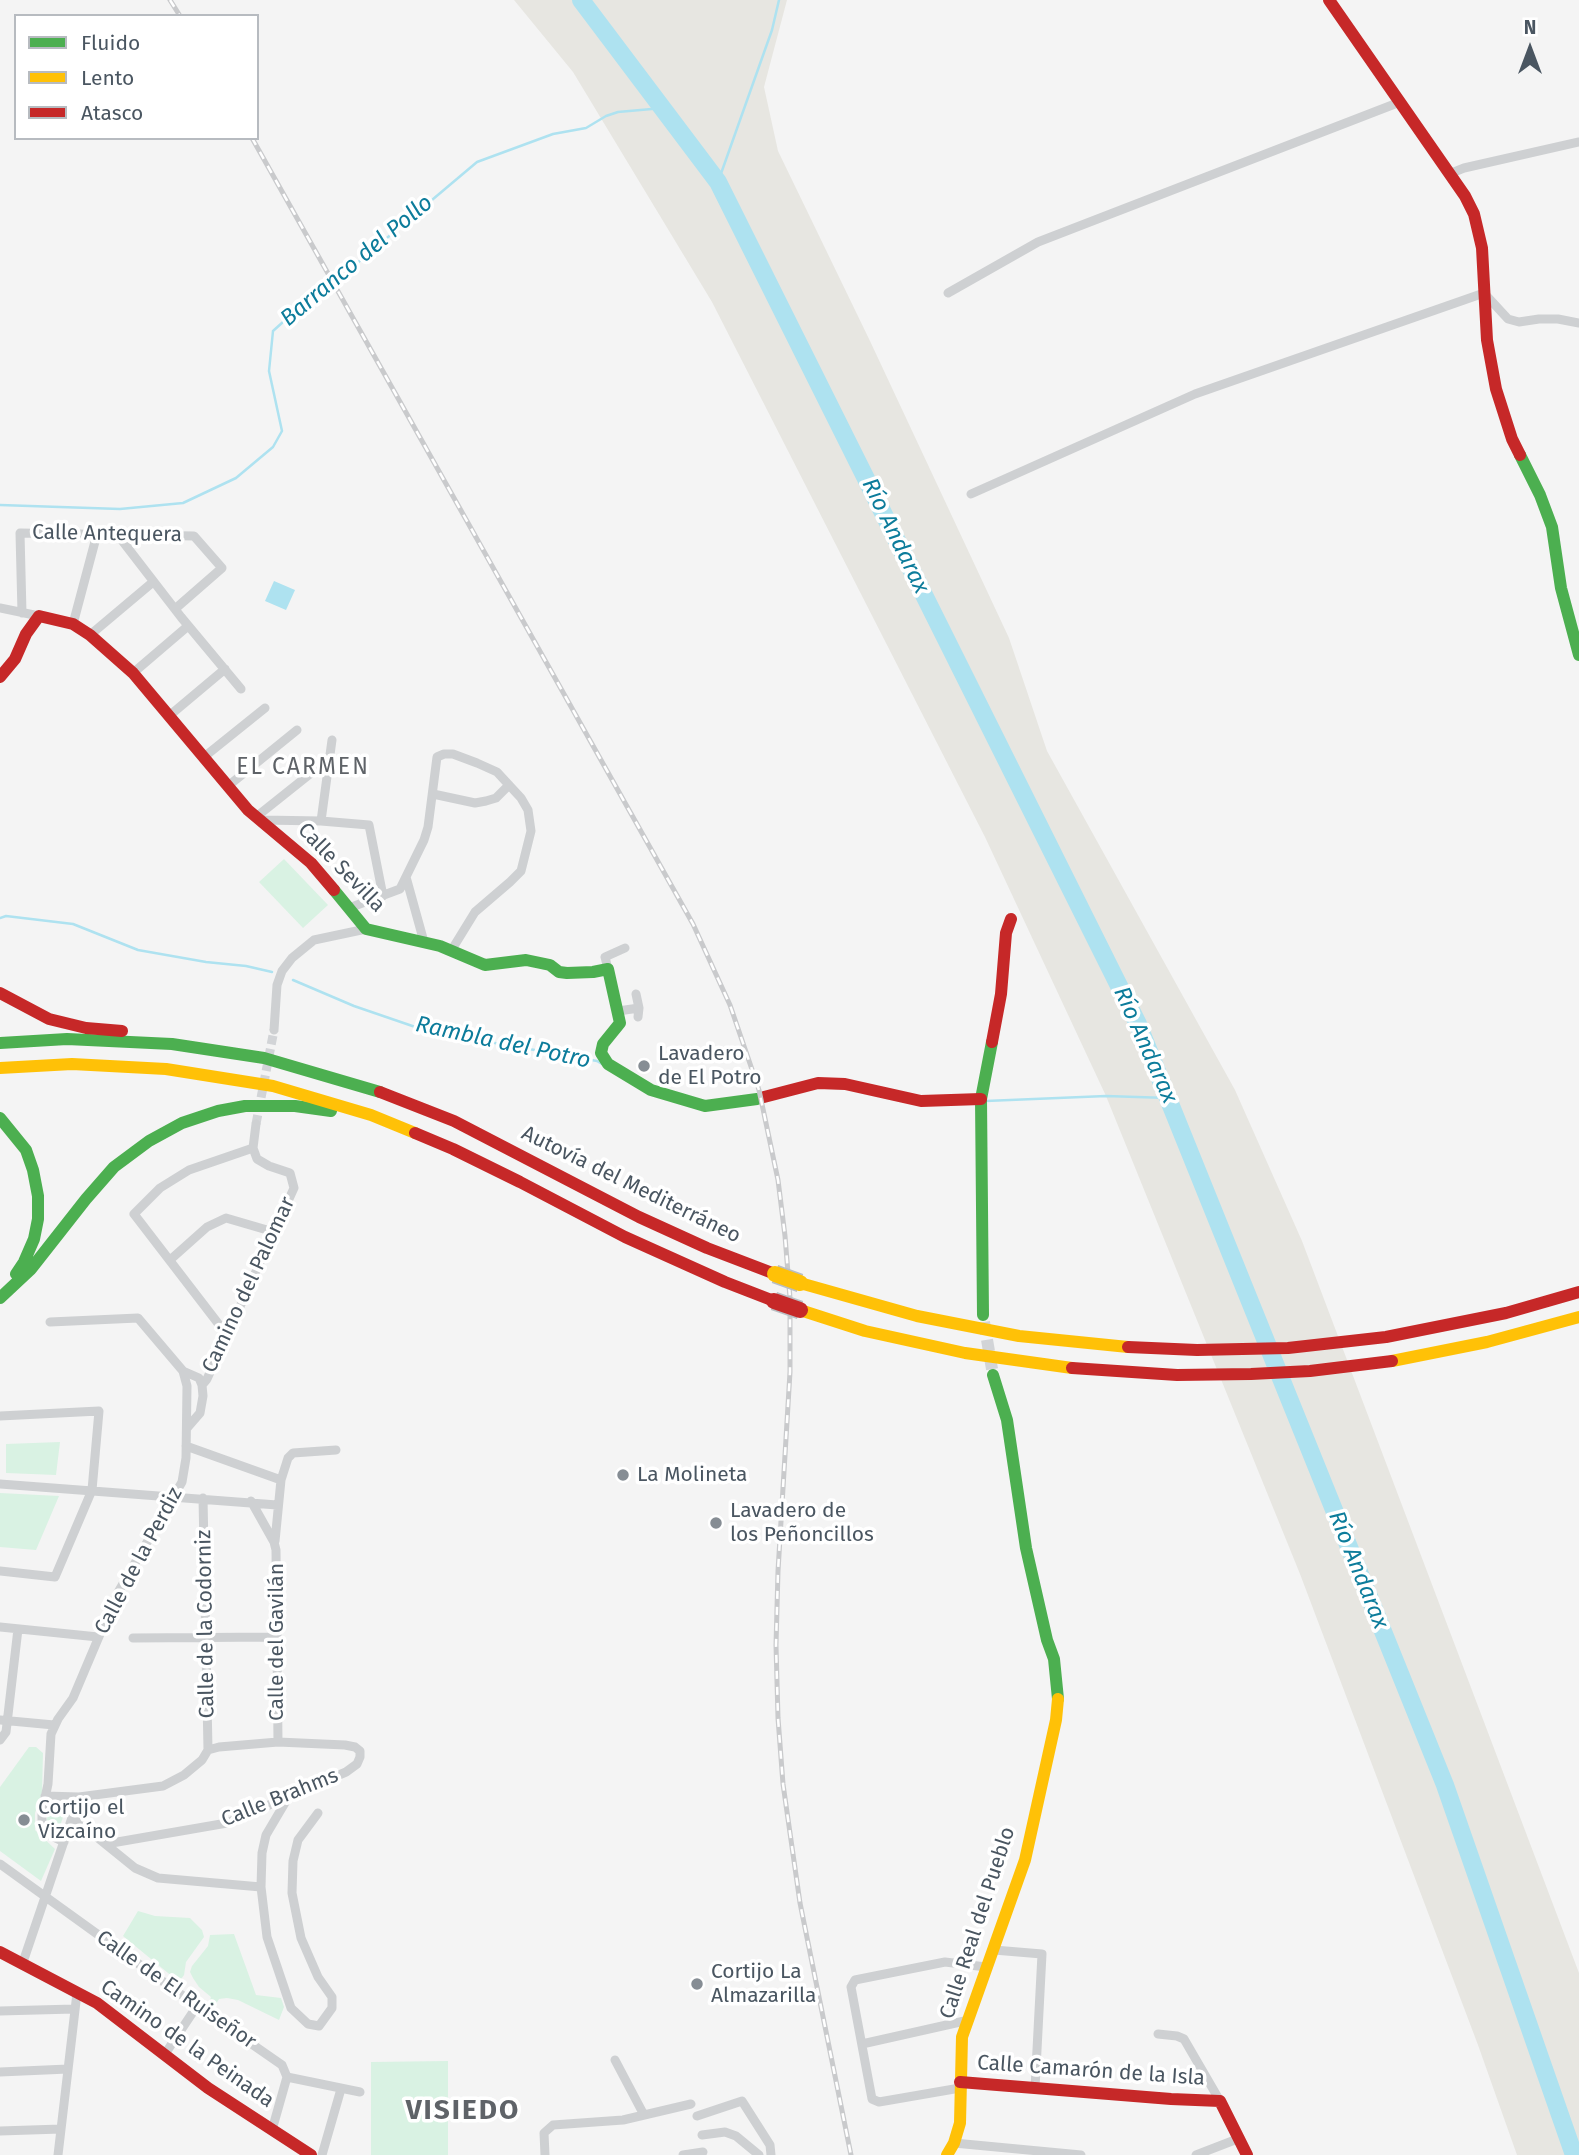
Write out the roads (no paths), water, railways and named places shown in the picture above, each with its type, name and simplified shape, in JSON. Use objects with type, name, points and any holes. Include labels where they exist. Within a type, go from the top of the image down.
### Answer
[{"type":"main road","points":[[1329,0],[1465,196],[1479,229],[1488,340],[1496,390],[1511,439],[1540,495],[1552,527],[1561,588],[1579,655]]},
{"type":"main road","points":[[0,677],[15,659],[38,616]]},
{"type":"main road","name":"Calle Sevilla","points":[[38,616],[73,624],[90,635],[133,673],[248,810],[311,863],[366,929],[424,942],[485,965],[526,960],[550,965],[559,972],[566,973],[608,969]]},
{"type":"main road","points":[[983,1315],[981,1099],[1001,994],[1006,933],[1011,919]]},
{"type":"main road","points":[[608,969],[620,1023],[603,1044],[601,1053],[608,1064],[651,1090],[705,1106],[731,1104],[818,1083],[845,1084],[921,1101],[981,1099]]},
{"type":"main road","points":[[0,993],[49,1019],[86,1028],[143,1034],[172,1044]]},
{"type":"main road","name":"Autovía del Mediterráneo","points":[[0,1043],[67,1040],[172,1044],[264,1058],[406,1101],[489,1138],[651,1223],[736,1260],[800,1283],[883,1308],[971,1327],[1056,1341],[1134,1348],[1239,1350],[1348,1343],[1506,1313],[1579,1292]]},
{"type":"main road","points":[[0,1068],[72,1064],[200,1073],[273,1086],[372,1115],[453,1149],[625,1237],[726,1282],[865,1331],[965,1353],[1064,1368],[1145,1374],[1287,1373],[1410,1359],[1579,1317]]},
{"type":"main road","points":[[0,1298],[31,1269],[114,1167],[149,1141],[182,1123],[218,1111],[245,1106],[295,1106],[346,1115],[372,1115]]},
{"type":"main road","points":[[0,1118],[26,1150],[36,1183],[38,1219],[34,1239],[24,1262],[0,1292]]},
{"type":"main road","name":"Calle Real del Pueblo","points":[[951,2149],[960,2123],[962,2037],[1025,1860],[1056,1720],[1058,1696],[1054,1659],[1046,1640],[1026,1548],[1007,1420],[993,1375]]},
{"type":"main road","name":"Camino de la Peinada","points":[[0,1952],[76,2001],[97,2003],[208,2088],[311,2155]]},
{"type":"main road","name":"Calle Camarón de la Isla","points":[[960,2085],[1220,2101]]},
{"type":"main road","points":[[1220,2101],[1247,2155]]},
{"type":"street","points":[[948,293],[1038,242],[1400,102]]},
{"type":"street","points":[[1449,174],[1464,167],[1579,142]]},
{"type":"street","points":[[971,494],[1195,394],[1484,293],[1508,319],[1519,322],[1558,319],[1579,323]]},
{"type":"street","name":"Calle Antequera","points":[[22,613],[20,533],[194,536],[222,568],[174,609]]},
{"type":"street","points":[[73,624],[97,534]]},
{"type":"street","points":[[117,534],[174,609],[242,689]]},
{"type":"street","points":[[90,635],[153,582]]},
{"type":"street","name":"Calle Sevilla","points":[[0,608],[38,616]]},
{"type":"street","points":[[133,673],[188,626]]},
{"type":"street","points":[[169,716],[225,669]]},
{"type":"street","points":[[204,757],[265,708]]},
{"type":"street","points":[[228,786],[298,730]]},
{"type":"street","points":[[321,821],[332,740]]},
{"type":"street","points":[[349,908],[400,890],[424,840],[433,794],[436,757],[453,754],[497,772],[522,797],[528,810],[531,831],[526,854],[521,870],[510,883],[475,912],[451,951]]},
{"type":"street","points":[[259,818],[330,758]]},
{"type":"street","points":[[433,794],[475,803],[486,802],[496,798],[509,785]]},
{"type":"street","points":[[259,818],[369,825],[383,896]]},
{"type":"street","points":[[406,877],[424,942]]},
{"type":"street","points":[[274,1030],[277,985],[282,971],[292,958],[314,940],[366,929]]},
{"type":"street","points":[[608,969],[605,957],[625,948]]},
{"type":"street","points":[[618,1011],[639,1012],[636,994]]},
{"type":"street","points":[[227,1335],[134,1214],[160,1188],[189,1170],[253,1148],[256,1124]]},
{"type":"street","name":"Camino del Palomar","points":[[202,1385],[294,1188],[290,1173],[257,1159],[253,1148]]},
{"type":"street","points":[[170,1260],[207,1227],[226,1219],[274,1232]]},
{"type":"street","points":[[50,1322],[138,1318],[183,1371]]},
{"type":"street","name":"Camino del Palomar","points":[[183,1371],[199,1378],[203,1396],[200,1413],[187,1428]]},
{"type":"street","name":"Calle de la Perdiz","points":[[64,1842],[45,1833],[42,1824],[51,1734],[54,1725],[74,1698],[117,1594],[175,1497],[185,1470],[187,1386],[183,1371]]},
{"type":"street","points":[[0,1416],[99,1411],[92,1490],[55,1577],[0,1572]]},
{"type":"street","points":[[186,1446],[281,1480]]},
{"type":"street","name":"Calle del Gavilán","points":[[278,1742],[274,1542],[281,1480],[288,1458],[293,1453],[335,1450]]},
{"type":"street","points":[[0,1484],[277,1505]]},
{"type":"street","name":"Calle de la Codorniz","points":[[203,1498],[208,1750]]},
{"type":"street","name":"Calle del Gavilán","points":[[251,1501],[274,1542]]},
{"type":"street","points":[[0,1627],[98,1637]]},
{"type":"street","points":[[0,1740],[6,1732],[4,1720],[18,1629]]},
{"type":"street","name":"Calle de la Perdiz","points":[[133,1639],[276,1637]]},
{"type":"street","points":[[4,1720],[54,1725]]},
{"type":"street","points":[[45,1796],[79,1797],[163,1786],[184,1776],[202,1760],[208,1750],[278,1742]]},
{"type":"street","name":"Calle Brahms","points":[[106,1844],[227,1823],[346,1772],[357,1764],[360,1757],[360,1751],[355,1747],[345,1745],[278,1742]]},
{"type":"street","points":[[289,1796],[266,1835],[262,1853],[261,1887],[267,1937],[291,2008],[308,2024],[319,2026],[332,2008],[332,1997],[318,1978],[301,1938],[292,1893],[293,1861],[298,1840],[318,1813]]},
{"type":"street","points":[[22,1965],[79,1797]]},
{"type":"street","points":[[72,1817],[135,1868],[158,1878],[261,1887]]},
{"type":"street","name":"Calle de El Ruiseñor","points":[[0,1864],[282,2065],[287,2077]]},
{"type":"street","points":[[994,1950],[1042,1954],[1035,2088]]},
{"type":"street","points":[[960,2085],[879,2102],[873,2099],[851,1987],[855,1980],[944,1962],[986,1967]]},
{"type":"street","points":[[0,2011],[76,2001],[58,2155]]},
{"type":"street","points":[[164,2054],[197,2006]]},
{"type":"street","points":[[862,2044],[969,2020]]},
{"type":"street","points":[[1158,2034],[1184,2039],[1220,2101]]},
{"type":"street","points":[[615,2060],[644,2115]]},
{"type":"street","points":[[0,2071],[68,2069]]},
{"type":"street","points":[[272,2130],[287,2077],[360,2092]]},
{"type":"street","points":[[322,2155],[341,2089]]},
{"type":"street","points":[[697,2116],[742,2101],[770,2145],[771,2155]]},
{"type":"street","points":[[545,2155],[544,2133],[553,2125],[623,2120],[691,2104]]},
{"type":"street","points":[[0,2131],[61,2129]]},
{"type":"street","points":[[702,2135],[725,2132],[736,2136],[759,2155]]},
{"type":"street","points":[[1196,2155],[1240,2138]]},
{"type":"street","points":[[951,2149],[1081,2155]]},
{"type":"street","points":[[683,2155],[703,2152]]},
{"type":"water","points":[[274,581],[295,590],[286,610],[265,601]]},
{"type":"waterway","name":"Río Andarax","points":[[581,0],[718,182],[1138,1024],[1445,1785],[1574,2155]]},
{"type":"waterway","points":[[718,182],[772,30],[779,0]]},
{"type":"waterway","name":"Barranco del Pollo","points":[[0,505],[120,509],[183,503],[236,478],[273,447],[282,431],[269,371],[273,331],[293,313],[343,275],[477,162],[553,134],[586,128],[618,112],[663,108]]},
{"type":"waterway","name":"Barranco del Pollo","points":[[283,312],[297,322]]},
{"type":"waterway","name":"Rambla del Potro","points":[[0,918],[6,916],[73,924],[138,950],[272,972]]},
{"type":"waterway","name":"Rambla del Potro","points":[[293,980],[354,1006],[427,1031],[602,1064]]},
{"type":"waterway","name":"Rambla del Potro","points":[[986,1101],[1106,1096],[1168,1098]]},
{"type":"tunnel","points":[[256,1124],[274,1030]]},
{"type":"tunnel","points":[[984,1322],[993,1375]]},
{"type":"railway","points":[[170,0],[179,14]]},
{"type":"railway","points":[[253,140],[693,924],[730,1005],[759,1090],[778,1180],[790,1298],[790,1372],[776,1645],[783,1784],[800,1903],[851,2155]]},
{"type":"place","name":"Lavadero de El Potro","points":[[644,1066]]},
{"type":"place","name":"La Molineta","points":[[623,1475]]},
{"type":"place","name":"Lavadero de los Peñoncillos","points":[[716,1523]]},
{"type":"place","name":"Cortijo el Vizcaíno","points":[[24,1820]]},
{"type":"place","name":"Cortijo La Almazarilla","points":[[697,1984]]},
{"type":"district","name":"EL CARMEN","points":[[303,768]]},
{"type":"district","name":"VISIEDO","points":[[463,2111]]}]
